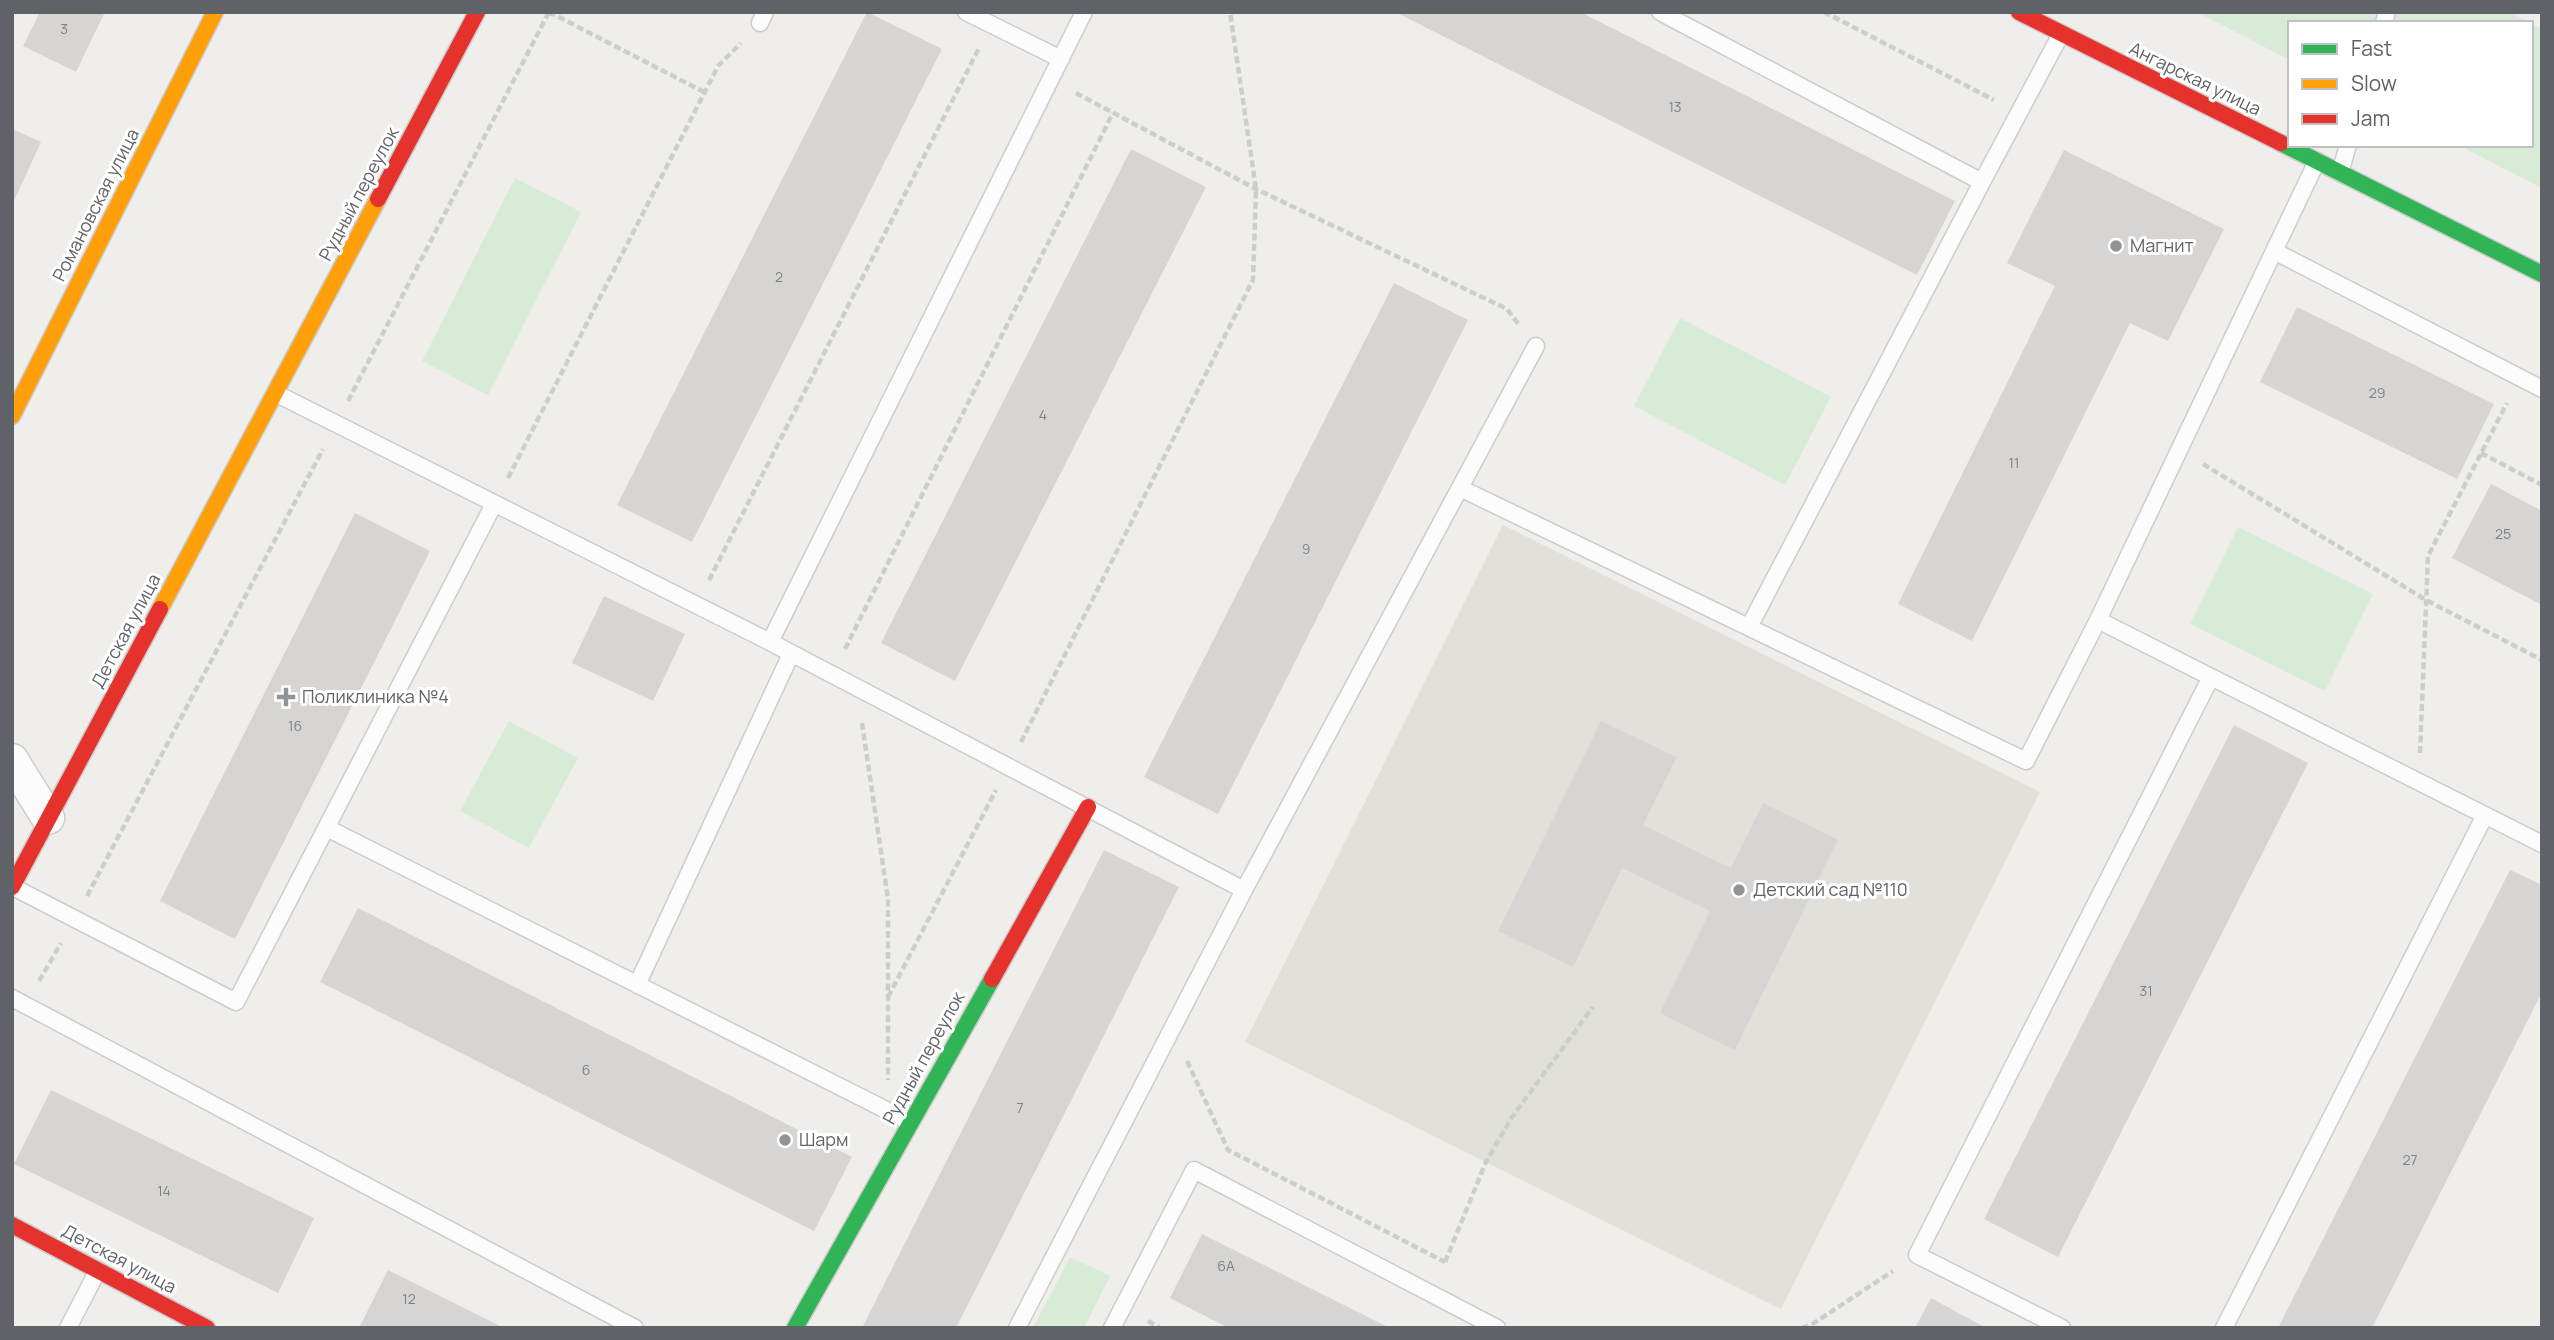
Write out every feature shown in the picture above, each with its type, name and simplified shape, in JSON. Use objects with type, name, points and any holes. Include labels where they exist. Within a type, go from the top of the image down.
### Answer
[{"type":"street","name":"Романовская улица","points":[[12,416],[215,12]]},
{"type":"street","name":"Рудный переулок","points":[[275,393],[477,12]]},
{"type":"street","name":"Ангарская улица","points":[[2019,12],[2288,147]]},
{"type":"street","name":"Ангарская улица","points":[[2289,147],[2542,274]]},
{"type":"street","name":"Детская улица","points":[[12,887],[275,393]]},
{"type":"street","points":[[12,760],[48,818]]},
{"type":"street","name":"Рудный переулок","points":[[795,1328],[1088,807]]},
{"type":"street","name":"Детская улица","points":[[12,1225],[207,1328]]},
{"type":"lane","points":[[966,12],[1061,59]]},
{"type":"lane","points":[[770,642],[1084,12]]},
{"type":"lane","points":[[1660,12],[1982,182]]},
{"type":"lane","points":[[1749,627],[2061,34]]},
{"type":"lane","points":[[2340,173],[2347,147]]},
{"type":"lane","points":[[1460,488],[2026,761],[2098,620],[2317,161]]},
{"type":"lane","points":[[2274,251],[2542,389]]},
{"type":"lane","points":[[1017,1328],[1244,890],[1536,346]]},
{"type":"lane","points":[[275,393],[770,642],[1244,890]]},
{"type":"lane","points":[[12,887],[236,1002],[494,504]]},
{"type":"lane","points":[[2098,620],[2542,844]]},
{"type":"lane","points":[[637,985],[791,654]]},
{"type":"lane","points":[[2062,1328],[1917,1255],[2211,677]]},
{"type":"lane","points":[[2224,1328],[2485,815]]},
{"type":"lane","points":[[327,828],[910,1122]]},
{"type":"lane","points":[[19,1001],[635,1328]]},
{"type":"lane","points":[[1112,1328],[1194,1170],[1497,1328]]},
{"type":"lane","points":[[68,1328],[98,1270]]},
{"type":"path","points":[[19,1001],[75,919],[549,12],[704,92]]},
{"type":"path","points":[[888,998],[1008,767],[1253,280],[1256,189],[1230,12]]},
{"type":"path","points":[[1824,12],[2019,113]]},
{"type":"path","points":[[494,504],[718,66],[763,18]]},
{"type":"path","points":[[696,606],[991,25]]},
{"type":"path","points":[[1050,80],[1256,189],[1507,309],[1536,346]]},
{"type":"path","points":[[832,675],[1113,113]]},
{"type":"path","points":[[2419,782],[2428,556],[2520,378]]},
{"type":"path","points":[[2179,450],[2426,600],[2542,660]]},
{"type":"path","points":[[2481,453],[2542,485]]},
{"type":"path","points":[[857,687],[888,899],[888,1111]]},
{"type":"path","points":[[1432,1294],[1486,1162],[1512,1117],[1593,1007]]},
{"type":"path","points":[[1172,1029],[1228,1150],[1445,1262]]},
{"type":"path","points":[[1802,1328],[1814,1324],[1917,1255]]},
{"type":"shaded area","points":[[1503,525],[2040,792],[1781,1309],[1245,1042]]},
{"type":"green space","points":[[2197,12],[2509,12],[2525,21],[2288,21],[2288,59]]},
{"type":"green space","points":[[2533,25],[2542,29],[2542,188],[2462,147],[2533,147]]},
{"type":"green space","points":[[515,178],[581,212],[488,395],[422,361]]},
{"type":"green space","points":[[1680,318],[1831,397],[1785,485],[1634,406]]},
{"type":"green space","points":[[2238,527],[2373,594],[2325,691],[2190,624]]},
{"type":"green space","points":[[509,721],[578,758],[529,848],[460,811]]},
{"type":"green space","points":[[1070,1257],[1110,1276],[1084,1328],[1033,1328]]},
{"type":"building","points":[[40,12],[105,12],[76,72],[23,46]]},
{"type":"building","points":[[867,12],[942,49],[692,542],[617,505]]},
{"type":"building","points":[[1395,12],[1580,12],[1955,201],[1917,275]]},
{"type":"building","points":[[12,129],[41,142],[12,205]]},
{"type":"building","points":[[1131,149],[1206,187],[955,681],[881,643]]},
{"type":"building","points":[[2064,150],[2224,229],[2168,341],[2130,323],[1972,641],[1898,604],[2055,286],[2007,263]]},
{"type":"building","points":[[1394,283],[1468,320],[1218,814],[1144,777]]},
{"type":"building","points":[[2297,307],[2494,404],[2457,479],[2260,382]]},
{"type":"building","points":[[2491,484],[2542,511],[2542,605],[2452,558]]},
{"type":"building","points":[[355,513],[430,551],[235,939],[160,901]]},
{"type":"building","points":[[604,596],[685,634],[653,701],[572,663]]},
{"type":"building","name":"Детский сад №110","points":[[1601,721],[1677,757],[1643,825],[1731,868],[1763,803],[1838,840],[1735,1050],[1660,1013],[1710,911],[1622,868],[1573,967],[1498,931]]},
{"type":"building","points":[[2234,725],[2308,763],[2058,1257],[1984,1219]]},
{"type":"building","points":[[1104,850],[1179,887],[956,1328],[862,1328]]},
{"type":"building","points":[[2510,870],[2542,885],[2542,992],[2372,1328],[2278,1328]]},
{"type":"building","points":[[358,908],[852,1157],[814,1231],[320,982]]},
{"type":"building","points":[[51,1090],[314,1218],[278,1293],[14,1164]]},
{"type":"building","points":[[1202,1234],[1390,1328],[1229,1328],[1170,1298]]},
{"type":"building","points":[[388,1270],[504,1328],[359,1328]]},
{"type":"building","points":[[1931,1298],[1986,1328],[1915,1328]]},
{"type":"traffic: fast","points":[[2281,143],[2288,147]]},
{"type":"traffic: fast","points":[[2289,147],[2542,274]]},
{"type":"traffic: fast","points":[[795,1328],[992,979]]},
{"type":"traffic: slow","points":[[12,416],[215,12]]},
{"type":"traffic: slow","points":[[160,609],[378,199]]},
{"type":"traffic: jam","points":[[378,199],[477,12]]},
{"type":"traffic: jam","points":[[2019,12],[2281,143]]},
{"type":"traffic: jam","points":[[12,887],[160,609]]},
{"type":"traffic: jam","points":[[992,979],[1088,807]]},
{"type":"traffic: jam","points":[[12,1225],[207,1328]]},
{"type":"place","name":"Магнит","points":[[2116,246]]},
{"type":"place","name":"Поликлиника №4","points":[[286,697]]},
{"type":"place","name":"Детский сад №110","points":[[1739,890]]},
{"type":"place","name":"Шарм","points":[[785,1140]]}]
